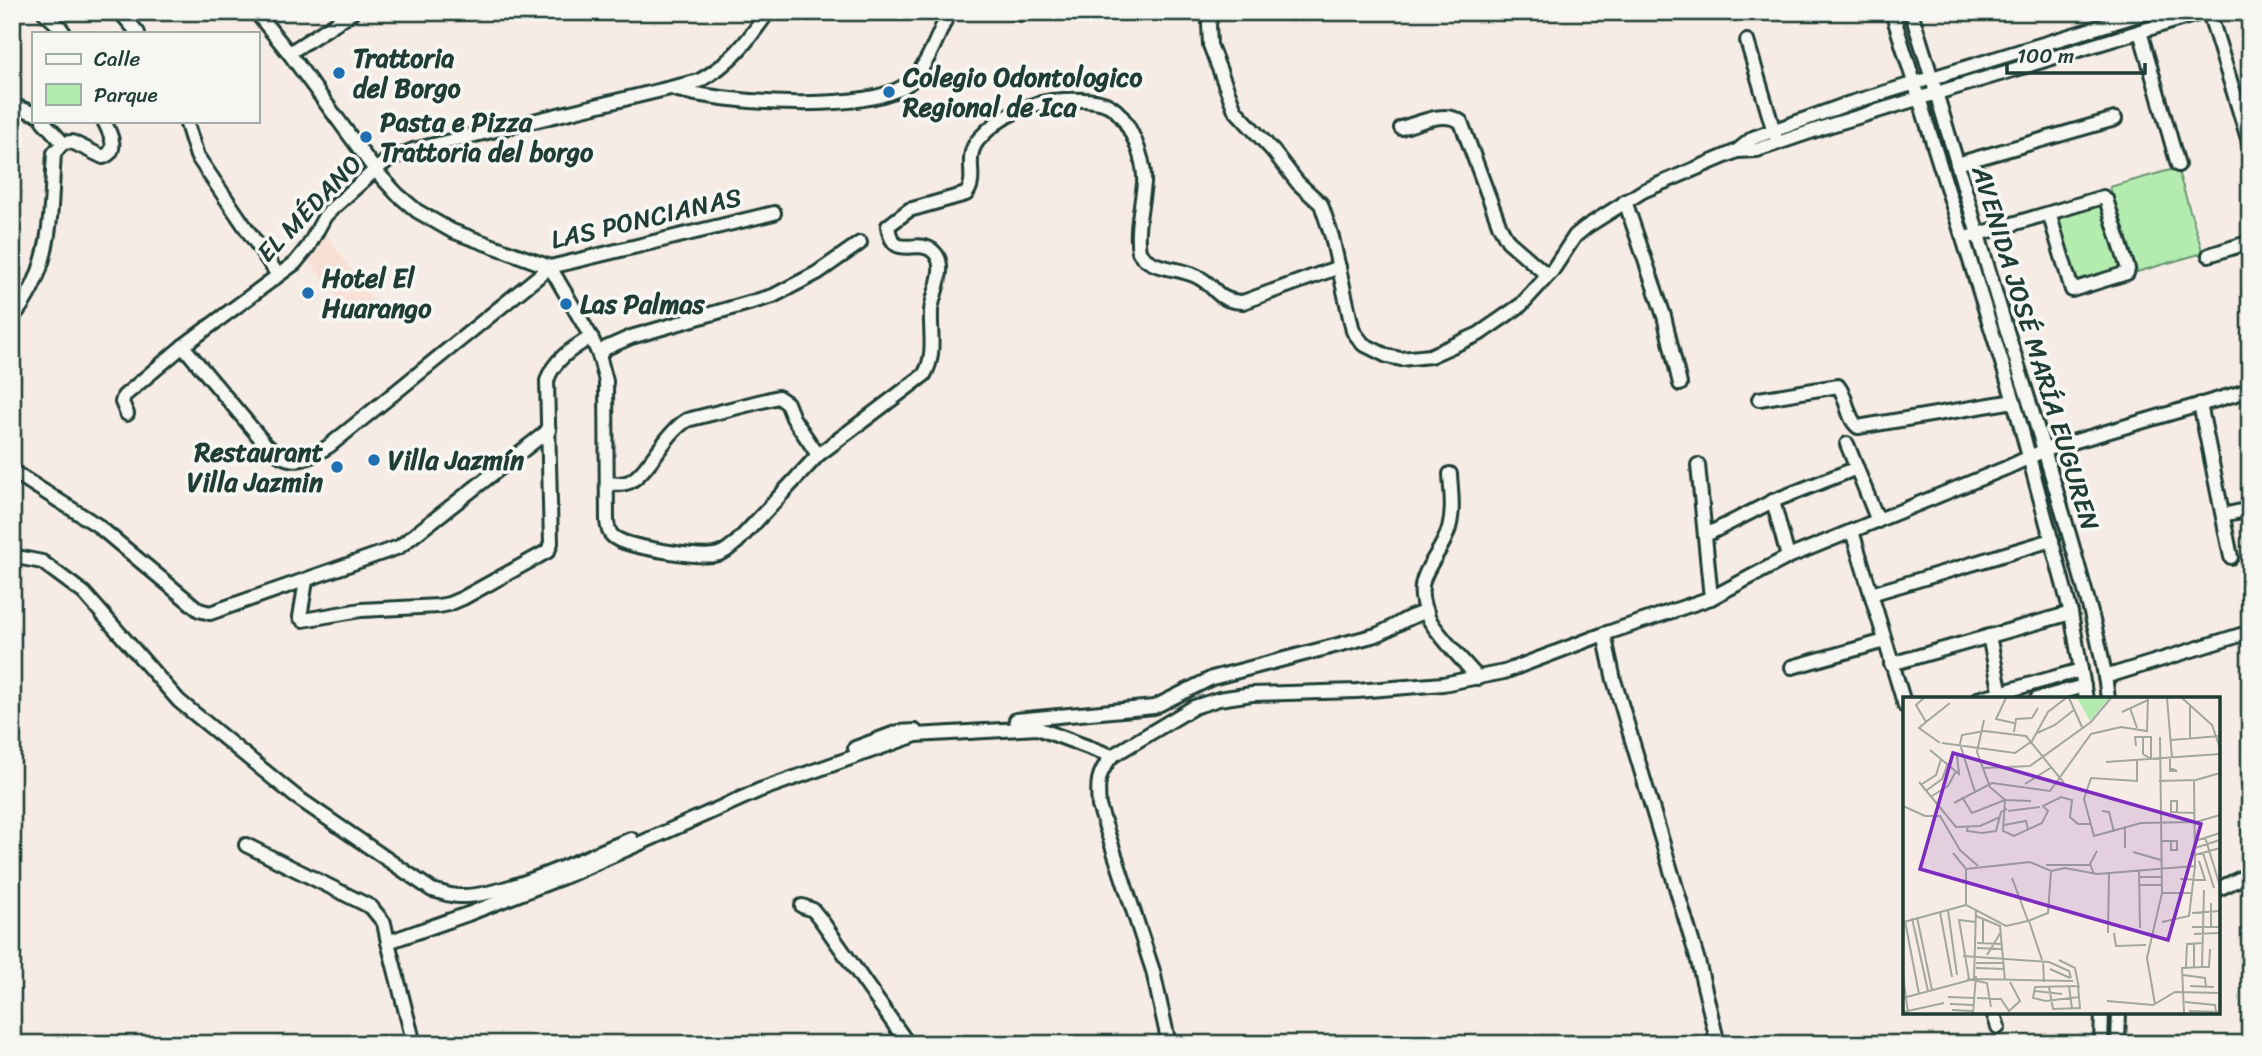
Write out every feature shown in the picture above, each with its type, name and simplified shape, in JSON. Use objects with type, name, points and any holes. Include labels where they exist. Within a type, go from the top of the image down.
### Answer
[{"type":"street","points":[[44,12],[63,32]]},
{"type":"street","points":[[121,12],[137,32]]},
{"type":"street","name":"LAS PONCIANAS","points":[[256,12],[375,170],[397,194],[433,222],[476,241],[550,267],[774,213]]},
{"type":"street","points":[[289,53],[352,12]]},
{"type":"street","points":[[670,88],[699,81],[726,64],[748,41],[768,12]]},
{"type":"street","name":"EL MÉDANO","points":[[127,414],[122,402],[124,396],[183,346],[302,255],[325,216],[388,160],[413,150],[670,88],[699,95],[771,101],[848,102],[880,97],[902,88],[912,80],[922,67],[948,12]]},
{"type":"street","points":[[1014,12],[1025,12]]},
{"type":"street","points":[[1212,12],[1209,24],[1210,45],[1235,110],[1298,183],[1321,204],[1356,338],[1374,351],[1401,359],[1430,356],[1479,334],[1521,305],[1575,236],[1625,201],[1737,151],[1752,138],[1776,136],[1919,99],[2206,12],[2250,145]]},
{"type":"street","name":"AVENIDA JOSÉ MARÍA EUGUREN","points":[[1892,12],[2014,401],[2071,613],[2085,692]]},
{"type":"street","name":"AVENIDA JOSÉ MARÍA EUGUREN","points":[[1911,12],[2045,450],[2090,610],[2108,697]]},
{"type":"street","points":[[1776,136],[1914,83],[2148,12]]},
{"type":"street","points":[[2140,31],[2178,165]]},
{"type":"street","points":[[1748,41],[1776,136]]},
{"type":"street","points":[[183,346],[266,445],[281,457],[301,460],[329,446],[550,267],[591,337],[607,381],[609,532],[617,540],[712,556],[724,553],[737,542],[818,455],[917,381],[928,368],[933,345],[931,309],[940,273],[938,261],[928,249],[898,246],[890,238],[888,226],[909,210],[966,194],[971,185],[971,151],[976,142],[1006,117],[1034,104],[1064,100],[1098,102],[1109,105],[1123,116],[1143,160],[1144,180],[1138,245],[1142,257],[1150,262],[1195,275],[1222,298],[1232,302],[1254,299],[1339,267]]},
{"type":"street","points":[[12,105],[32,113]]},
{"type":"street","points":[[1401,128],[1444,116],[1454,117],[1461,122],[1500,227],[1508,241],[1547,275]]},
{"type":"street","points":[[1957,164],[2115,119]]},
{"type":"street","points":[[44,122],[63,142],[72,142],[103,157],[113,149],[112,138],[104,122]]},
{"type":"street","points":[[186,122],[197,156],[278,275]]},
{"type":"street","points":[[12,317],[34,286],[44,258],[51,220],[54,153],[63,142]]},
{"type":"street","points":[[1962,239],[2103,197],[2106,199],[2127,273],[2072,290],[2049,214]]},
{"type":"street","points":[[1625,201],[1664,316],[1680,384]]},
{"type":"street","points":[[2208,255],[2250,242]]},
{"type":"street","points":[[599,355],[606,348],[631,337],[773,296],[817,273],[860,243]]},
{"type":"street","points":[[306,581],[300,611],[303,620],[361,610],[449,604],[548,551],[551,543],[547,393],[550,373],[571,350],[591,337]]},
{"type":"street","points":[[1759,399],[1838,387],[1842,390],[1852,420],[1858,427],[2014,401]]},
{"type":"street","points":[[1169,1044],[1153,971],[1099,806],[1098,785],[1101,768],[1112,755],[1194,707],[1233,696],[1443,684],[1504,673],[1604,634],[1711,598],[1788,557],[2045,450],[2250,390]]},
{"type":"street","points":[[607,483],[619,484],[633,480],[677,427],[687,420],[778,397],[787,403],[793,418],[818,455]]},
{"type":"street","points":[[2200,404],[2231,557]]},
{"type":"street","points":[[12,471],[97,524],[204,613],[209,613],[399,547],[549,430]]},
{"type":"street","points":[[1847,444],[1878,521]]},
{"type":"street","points":[[1698,466],[1711,598]]},
{"type":"street","points":[[1706,535],[1773,500],[1857,468]]},
{"type":"street","points":[[1450,474],[1452,508],[1448,531],[1427,568],[1422,584],[1430,620],[1478,678]]},
{"type":"street","points":[[1773,500],[1788,557]]},
{"type":"street","points":[[2223,516],[2250,509]]},
{"type":"street","points":[[1852,531],[1903,700]]},
{"type":"street","points":[[1871,594],[2052,540]]},
{"type":"street","points":[[12,556],[42,562],[84,593],[179,701],[295,796],[432,890],[458,896],[485,894],[522,882],[898,732],[1154,706],[1212,678],[1376,635],[1412,615],[1427,612]]},
{"type":"street","points":[[1891,664],[2071,613]]},
{"type":"street","points":[[2105,677],[2250,632]]},
{"type":"street","points":[[1604,634],[1622,706],[1698,961],[1718,1044]]},
{"type":"street","points":[[1989,636],[2002,696],[2081,670]]},
{"type":"street","points":[[1792,667],[1885,641]]},
{"type":"street","points":[[2051,697],[2085,692]]},
{"type":"street","points":[[388,942],[571,874],[760,790],[916,735],[1037,728],[1112,755]]},
{"type":"street","points":[[246,845],[372,907],[384,923],[414,1044]]},
{"type":"street","points":[[2220,888],[2250,874]]},
{"type":"street","points":[[802,906],[813,910],[821,920],[908,1044]]},
{"type":"street","points":[[1994,1014],[1998,1027]]},
{"type":"street","points":[[2101,1044],[2102,1014]]},
{"type":"street","points":[[2118,1044],[2119,1014]]},
{"type":"shaded area","points":[[324,231],[373,302],[353,318],[307,258]]},
{"type":"green space","points":[[2177,168],[2203,253],[2137,272],[2110,187]]},
{"type":"green space","points":[[2100,204],[2122,267],[2120,271],[2078,283],[2058,219],[2059,216]]},
{"type":"place","name":"Trattoria del Borgo","points":[[339,73]]},
{"type":"place","name":"Colegio Odontologico Regional de Ica","points":[[889,92]]},
{"type":"place","name":"Pasta e Pizza Trattoria del borgo","points":[[366,137]]},
{"type":"place","name":"Hotel El Huarango","points":[[308,293]]},
{"type":"place","name":"Las Palmas","points":[[566,304]]},
{"type":"place","name":"Villa Jazmín","points":[[374,460]]},
{"type":"place","name":"Restaurant Villa Jazmin","points":[[337,467]]}]
